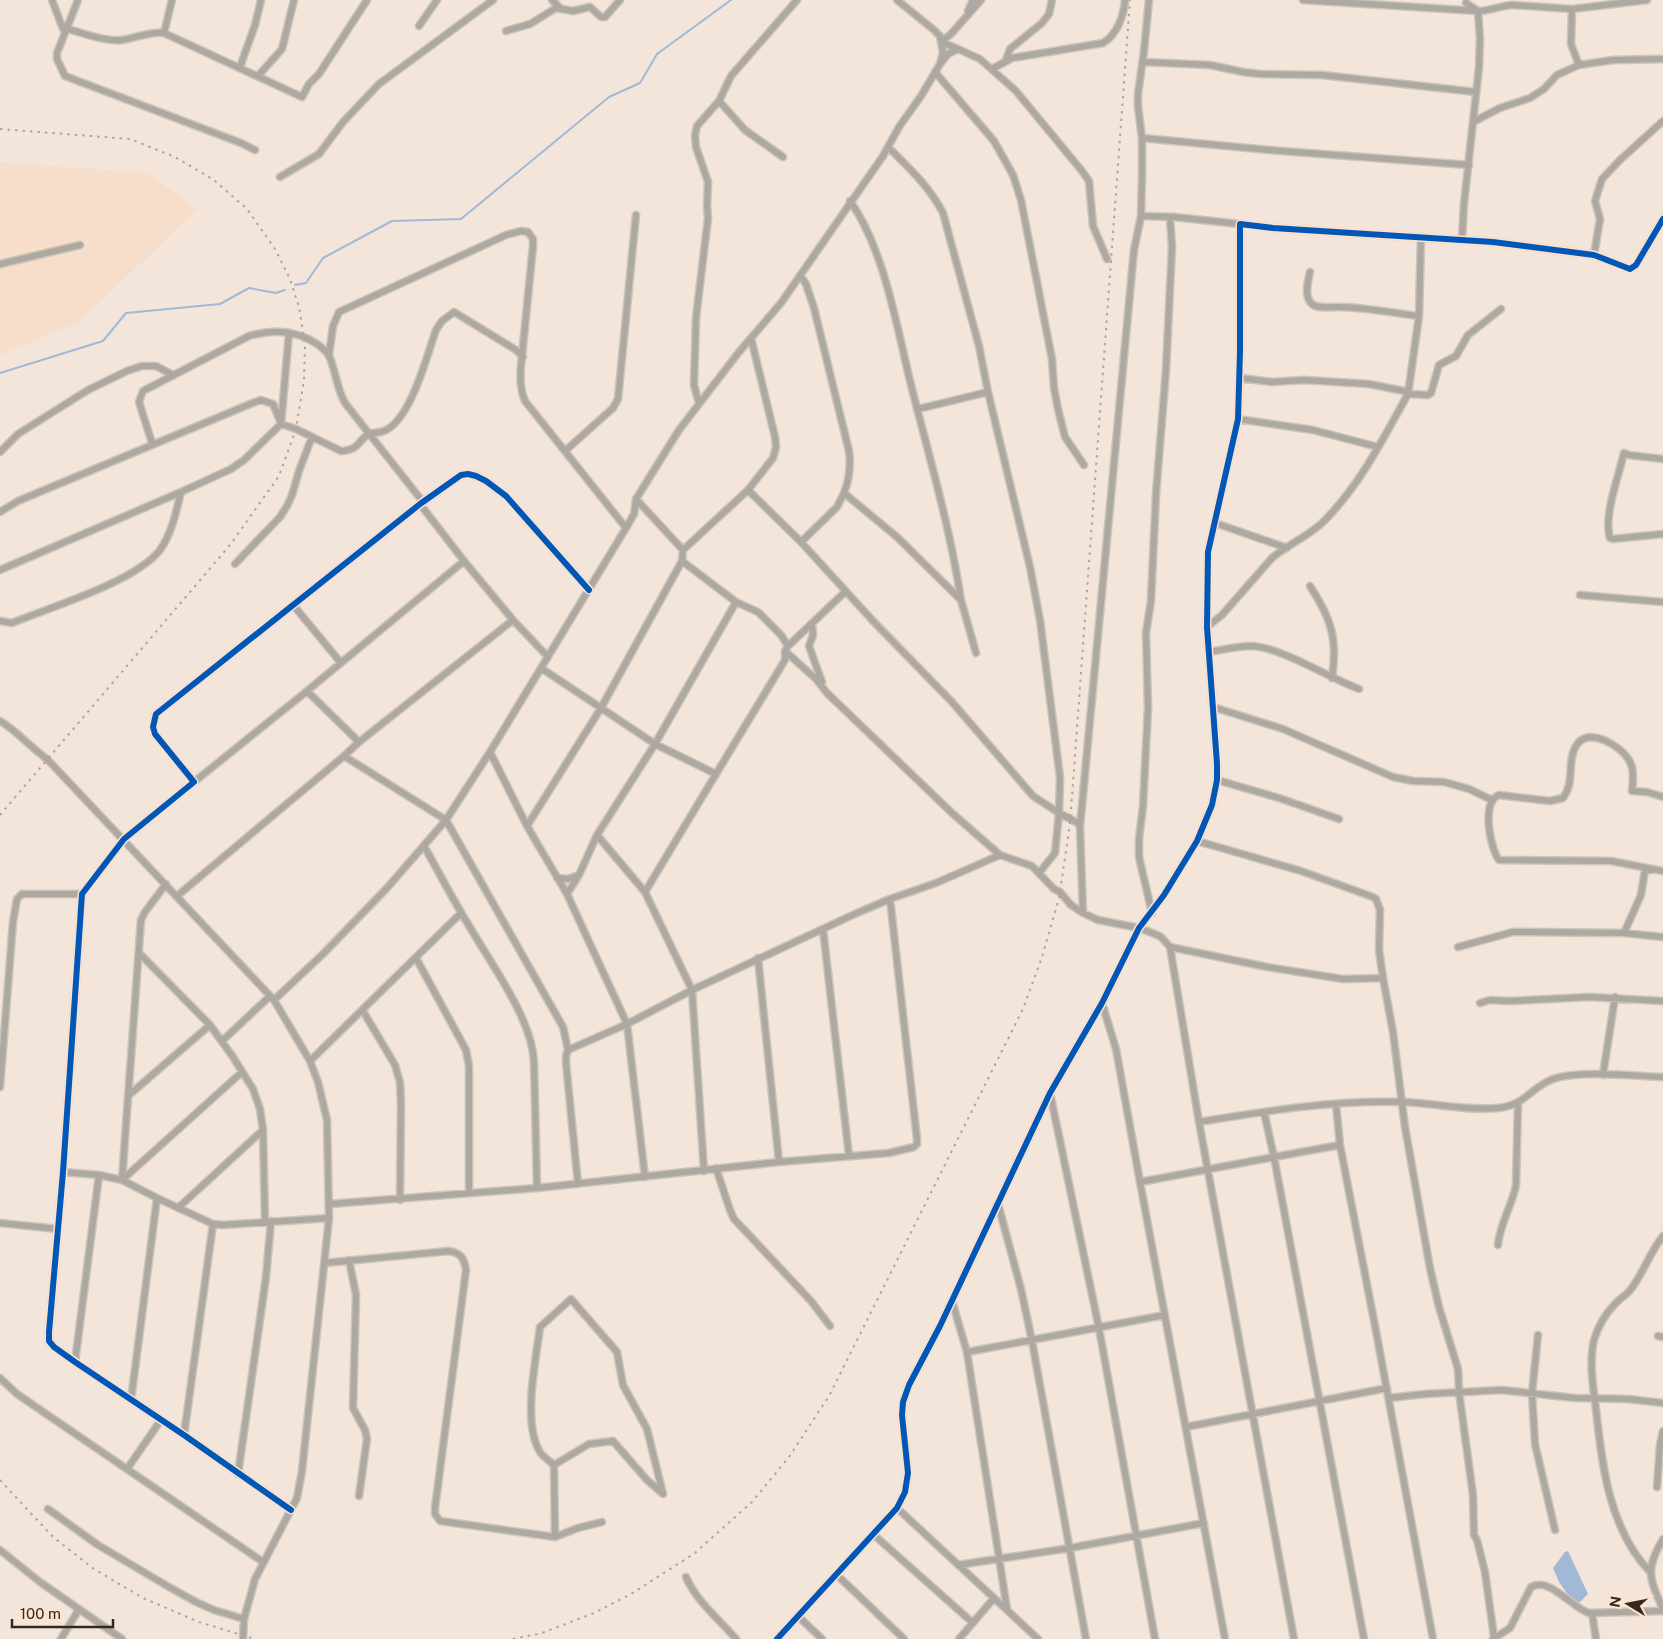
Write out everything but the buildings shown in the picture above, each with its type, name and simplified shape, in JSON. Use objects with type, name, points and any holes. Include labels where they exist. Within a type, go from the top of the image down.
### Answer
[{"type":"street","points":[[52,0],[65,29]]},
{"type":"street","points":[[78,0],[65,29],[57,59],[61,70],[67,77],[255,150]]},
{"type":"street","points":[[164,33],[172,0]]},
{"type":"street","points":[[240,67],[262,0]]},
{"type":"street","points":[[258,76],[282,49],[294,0]]},
{"type":"street","points":[[65,29],[114,40],[128,39],[150,33],[164,33],[302,97],[367,0]]},
{"type":"street","points":[[419,26],[437,0]]},
{"type":"street","points":[[280,177],[319,154],[343,122],[379,84],[493,0]]},
{"type":"street","points":[[552,0],[560,8]]},
{"type":"street","points":[[506,32],[530,24],[552,9],[560,8],[573,11],[590,7],[601,17],[605,17],[620,0]]},
{"type":"street","points":[[698,403],[694,385],[694,352],[696,318],[708,218],[708,182],[696,147],[696,135],[700,122],[719,101],[731,76],[797,0]]},
{"type":"street","points":[[897,0],[940,36],[942,53],[940,64]]},
{"type":"street","points":[[964,18],[973,0]]},
{"type":"street","points":[[941,42],[951,34],[981,0]]},
{"type":"street","points":[[1006,60],[1010,49],[1042,23],[1050,14],[1052,0]]},
{"type":"street","points":[[992,69],[1006,60],[1108,40],[1121,19],[1125,0]]},
{"type":"street","points":[[1083,913],[1080,827],[1134,250],[1140,216],[1142,138],[1138,94],[1149,0]]},
{"type":"street","points":[[1303,0],[1478,11],[1512,5],[1572,9],[1647,0]]},
{"type":"street","points":[[1462,239],[1480,39],[1478,11],[1466,2]]},
{"type":"street","points":[[1572,9],[1571,44],[1579,65]]},
{"type":"street","points":[[941,42],[980,59],[992,69],[1016,91],[1082,171],[1089,181],[1093,226],[1107,259]]},
{"type":"street","points":[[222,1040],[323,954],[388,888],[446,820],[589,590],[634,514],[636,499],[679,430],[698,403],[782,303],[888,147],[940,64],[948,54],[958,49]]},
{"type":"street","points":[[1473,122],[1500,108],[1530,98],[1544,90],[1557,75],[1579,65],[1612,60],[1663,58]]},
{"type":"street","points":[[1143,62],[1210,65],[1243,72],[1322,75],[1476,92]]},
{"type":"street","points":[[935,72],[994,141],[1014,175],[1021,200],[1048,340],[1058,409],[1065,437],[1084,465]]},
{"type":"street","points":[[719,101],[745,130],[784,157]]},
{"type":"street","points":[[1594,255],[1600,215],[1595,201],[1602,180],[1620,160],[1663,121]]},
{"type":"street","points":[[1142,138],[1273,151],[1469,165]]},
{"type":"street","points":[[888,147],[923,182],[934,196],[943,213],[976,336],[1030,568],[1040,620],[1060,777],[1055,853],[1040,873]]},
{"type":"street","points":[[850,201],[865,224],[884,280],[918,409],[956,570],[961,600],[976,654]]},
{"type":"street","points":[[565,451],[613,408],[618,399],[636,215]]},
{"type":"street","points":[[1140,216],[1462,239],[1594,255],[1627,268],[1633,268],[1663,219]]},
{"type":"street","points":[[1152,913],[1142,874],[1139,848],[1148,708],[1146,633],[1150,601],[1166,370],[1172,247],[1170,218]]},
{"type":"street","points":[[777,1639],[897,1508],[905,1492],[908,1473],[902,1415],[909,1384],[952,1301],[1050,1093],[1102,1004],[1139,928],[1152,913],[1197,841],[1209,813],[1217,780],[1207,627],[1208,552],[1238,419],[1240,378],[1240,224]]},
{"type":"street","points":[[548,657],[513,620],[464,561],[340,395],[329,355],[333,326],[339,312],[506,235],[521,231],[528,232],[533,239],[520,379],[522,392],[525,401],[626,528]]},
{"type":"street","points":[[1207,627],[1222,615],[1272,558],[1304,537],[1338,507],[1378,447],[1409,393],[1419,316],[1421,237]]},
{"type":"street","points":[[0,264],[80,245]]},
{"type":"street","points":[[1310,272],[1307,290],[1308,298],[1315,306],[1342,307],[1419,316]]},
{"type":"street","points":[[800,276],[806,284],[814,308],[851,465],[849,478],[837,507],[801,542]]},
{"type":"street","points":[[1240,378],[1272,382],[1304,380],[1369,384],[1409,393],[1428,395],[1431,393],[1439,365],[1456,356],[1468,336],[1501,309]]},
{"type":"street","points":[[0,512],[18,501],[152,443],[261,400],[273,404],[282,424],[336,449],[345,450],[358,446],[368,434],[385,431],[406,410],[436,330],[449,314],[454,312],[477,328],[516,350],[523,357]]},
{"type":"street","points":[[152,443],[139,402],[143,391],[249,336],[263,332],[289,332],[303,336],[320,346],[329,355]]},
{"type":"street","points":[[0,570],[181,492],[231,469],[244,460],[282,424],[289,332]]},
{"type":"street","points":[[528,826],[601,708],[682,561],[683,550],[748,490],[773,458],[776,447],[751,338]]},
{"type":"street","points":[[0,452],[18,434],[88,390],[128,371],[142,366],[156,366],[174,375]]},
{"type":"street","points":[[918,409],[988,392]]},
{"type":"street","points":[[1238,419],[1313,430],[1378,447]]},
{"type":"street","points":[[235,564],[280,517],[287,506],[312,437]]},
{"type":"street","points":[[1663,459],[1624,453],[1610,504],[1609,536],[1613,539],[1663,534]]},
{"type":"street","points":[[194,782],[155,734],[152,728],[156,714],[422,503],[461,475],[476,476],[506,496],[589,590]]},
{"type":"street","points":[[748,490],[801,542],[952,702],[1033,796],[1059,814],[1078,823],[1080,827]]},
{"type":"street","points":[[0,621],[12,623],[102,587],[139,568],[152,558],[167,538],[173,525],[181,492]]},
{"type":"street","points":[[844,493],[897,537],[961,600]]},
{"type":"street","points":[[636,499],[683,550]]},
{"type":"street","points":[[1214,523],[1286,548]]},
{"type":"street","points":[[291,1510],[75,1362],[54,1347],[49,1341],[63,1172],[82,894],[124,839],[342,663],[464,561]]},
{"type":"street","points":[[682,561],[736,602],[758,612],[781,635],[787,648],[827,693],[952,813],[1000,855],[1032,866],[1071,905],[1083,913],[1098,920],[1139,928],[1161,937],[1170,947],[1198,1122],[1294,1639]]},
{"type":"street","points":[[1310,586],[1327,614],[1334,633],[1335,654],[1332,678]]},
{"type":"street","points":[[645,892],[785,660],[787,648],[846,591]]},
{"type":"street","points":[[1580,595],[1663,602]]},
{"type":"street","points":[[567,894],[579,875],[597,835],[655,744],[736,602]]},
{"type":"street","points":[[294,606],[342,663]]},
{"type":"street","points":[[177,896],[359,742],[513,620]]},
{"type":"street","points":[[812,624],[809,646],[816,670],[827,693]]},
{"type":"street","points":[[1209,652],[1253,646],[1282,654],[1359,689]]},
{"type":"street","points":[[541,668],[655,744],[716,774]]},
{"type":"street","points":[[307,691],[359,742]]},
{"type":"street","points":[[1213,707],[1283,729],[1393,777],[1413,781],[1444,782],[1469,789],[1492,800]]},
{"type":"street","points":[[0,721],[47,759],[272,998],[310,1061],[318,1082],[327,1120],[330,1204],[302,1471],[296,1498],[291,1510],[263,1562],[253,1587],[244,1619],[243,1639]]},
{"type":"street","points":[[1663,797],[1647,792],[1632,791],[1634,770],[1627,757],[1619,749],[1600,738],[1589,737],[1582,739],[1576,746],[1572,757],[1570,784],[1563,798],[1550,801],[1499,795],[1492,800],[1489,811],[1489,826],[1499,860],[1611,860],[1663,871]]},
{"type":"street","points":[[490,752],[528,826],[567,894],[626,1024],[645,1177]]},
{"type":"street","points":[[344,756],[446,820],[563,1027],[568,1050],[566,1063],[578,1184]]},
{"type":"street","points":[[1217,780],[1279,798],[1339,819]]},
{"type":"street","points":[[597,835],[645,892],[692,990],[704,1170]]},
{"type":"street","points":[[1197,841],[1301,871],[1376,899],[1380,910],[1379,950],[1393,1032],[1401,1102],[1430,1268],[1439,1307],[1458,1369],[1459,1392],[1473,1495],[1474,1536],[1477,1540],[1485,1572],[1493,1638],[1510,1628],[1531,1587],[1536,1584],[1546,1585],[1568,1599],[1582,1611],[1592,1613],[1663,1610],[1652,1583],[1650,1572],[1655,1552],[1663,1539]]},
{"type":"street","points":[[424,846],[513,1000],[525,1024],[534,1051],[537,1188]]},
{"type":"street","points":[[568,1050],[626,1024],[758,958],[890,899],[936,883],[1000,855]]},
{"type":"street","points":[[1624,934],[1641,895],[1645,870],[1663,871]]},
{"type":"street","points":[[558,878],[568,879],[579,875]]},
{"type":"street","points":[[122,1180],[141,920],[144,912],[166,884]]},
{"type":"street","points":[[0,1087],[13,922],[17,899],[22,894],[82,894]]},
{"type":"street","points":[[330,1204],[400,1200],[578,1184],[716,1168],[905,1150],[914,1147],[916,1144],[890,899]]},
{"type":"street","points":[[310,1061],[461,913]]},
{"type":"street","points":[[823,929],[849,1156]]},
{"type":"street","points":[[1458,947],[1512,932],[1624,934],[1663,937]]},
{"type":"street","points":[[1170,947],[1343,980],[1384,978]]},
{"type":"street","points":[[139,953],[210,1024],[253,1089],[260,1109],[268,1221],[266,1277],[238,1474]]},
{"type":"street","points":[[416,958],[466,1050],[469,1066],[469,1193]]},
{"type":"street","points":[[758,958],[779,1162]]},
{"type":"street","points":[[1603,1075],[1615,997]]},
{"type":"street","points":[[1480,1003],[1490,1000],[1615,997],[1663,1001]]},
{"type":"street","points":[[1102,1004],[1116,1049],[1225,1639]]},
{"type":"street","points":[[363,1011],[395,1066],[400,1082],[402,1105],[400,1200]]},
{"type":"street","points":[[128,1095],[210,1024]]},
{"type":"street","points":[[122,1180],[242,1072]]},
{"type":"street","points":[[1198,1122],[1336,1104],[1401,1102],[1471,1108],[1498,1108],[1518,1103],[1553,1079],[1570,1076],[1603,1075],[1663,1077]]},
{"type":"street","points":[[1050,1093],[1098,1328],[1155,1639]]},
{"type":"street","points":[[1498,1245],[1499,1233],[1514,1198],[1516,1185],[1518,1103]]},
{"type":"street","points":[[1336,1104],[1340,1145],[1433,1639]]},
{"type":"street","points":[[1264,1112],[1364,1639]]},
{"type":"street","points":[[178,1208],[263,1130]]},
{"type":"street","points":[[1140,1182],[1340,1145]]},
{"type":"street","points":[[716,1168],[734,1219],[811,1301],[830,1326]]},
{"type":"street","points":[[63,1172],[99,1175],[122,1180],[213,1224],[223,1225],[329,1218]]},
{"type":"street","points":[[75,1362],[99,1175]]},
{"type":"street","points":[[131,1400],[157,1198]]},
{"type":"street","points":[[998,1204],[1021,1289],[1032,1341],[1086,1639]]},
{"type":"street","points":[[0,1222],[58,1230]]},
{"type":"street","points":[[184,1435],[213,1224]]},
{"type":"street","points":[[1650,1572],[1638,1559],[1614,1511],[1605,1476],[1592,1359],[1594,1341],[1599,1327],[1615,1303],[1631,1290],[1663,1236]]},
{"type":"street","points":[[325,1263],[449,1251],[460,1254],[465,1260],[466,1270],[435,1514],[440,1521],[555,1537],[578,1528],[602,1522]]},
{"type":"street","points":[[349,1260],[356,1295],[353,1408],[367,1439],[358,1496]]},
{"type":"street","points":[[554,1465],[588,1444],[613,1441],[647,1480],[663,1494],[647,1429],[623,1385],[617,1352],[571,1300],[540,1327],[532,1389],[531,1429],[540,1453],[554,1465],[555,1537]]},
{"type":"street","points":[[952,1301],[966,1352],[1007,1609]]},
{"type":"street","points":[[966,1352],[1165,1315]]},
{"type":"street","points":[[1538,1335],[1532,1393],[1536,1444],[1555,1530]]},
{"type":"street","points":[[0,1378],[17,1394],[263,1562]]},
{"type":"street","points":[[1186,1427],[1387,1388]]},
{"type":"street","points":[[1389,1398],[1502,1390],[1663,1403]]},
{"type":"street","points":[[127,1469],[161,1420]]},
{"type":"street","points":[[1657,1487],[1663,1430]]},
{"type":"street","points":[[897,1508],[1038,1639]]},
{"type":"street","points":[[48,1509],[98,1544],[169,1587],[214,1610],[244,1619]]},
{"type":"street","points":[[958,1565],[1136,1537],[1204,1523]]},
{"type":"street","points":[[874,1535],[973,1623]]},
{"type":"street","points":[[0,1550],[40,1582],[122,1639]]},
{"type":"street","points":[[836,1574],[904,1639]]},
{"type":"street","points":[[686,1577],[707,1608],[736,1639]]},
{"type":"street","points":[[959,1639],[994,1598]]},
{"type":"street","points":[[61,1639],[79,1610]]},
{"type":"street","points":[[1592,1613],[1596,1639]]},
{"type":"street","points":[[798,1616],[822,1639]]},
{"type":"shaded area","points":[[0,162],[148,173],[197,210],[79,322],[0,355]]},
{"type":"water","points":[[1568,1551],[1588,1594],[1576,1606],[1559,1582],[1553,1568],[1565,1552]]},
{"type":"waterway","points":[[295,285],[306,283],[323,258],[392,221],[461,219],[609,97],[640,83],[657,54],[731,0]]},
{"type":"waterway","points":[[0,373],[103,341],[126,313],[220,304],[249,288],[276,293],[285,290]]},
{"type":"railway","points":[[513,1639],[542,1633],[594,1613],[631,1594],[695,1553],[752,1502],[789,1457],[829,1396],[1023,1009],[1042,957],[1059,898],[1070,824],[1130,0]]},
{"type":"railway","points":[[0,129],[130,139],[175,157],[214,180],[247,209],[275,249],[290,279],[299,307],[305,344],[304,380],[296,429],[279,476],[230,545],[0,815]]},
{"type":"railway","points":[[0,1480],[53,1537],[94,1569],[143,1598],[199,1622],[255,1639]]},
{"type":"cycle path","points":[[777,1639],[897,1508],[905,1492],[908,1473],[902,1415],[903,1402],[909,1385],[940,1326],[1050,1093],[1102,1003],[1139,928],[1164,895],[1197,841],[1212,805],[1217,780],[1217,764],[1207,627],[1208,552],[1238,419],[1240,224],[1273,228],[1493,242],[1594,255],[1630,269],[1636,265],[1663,219]]},
{"type":"cycle path","points":[[291,1510],[75,1362],[54,1347],[49,1341],[63,1172],[82,894],[124,839],[194,782],[155,734],[153,727],[156,714],[420,504],[461,475],[476,476],[506,496],[589,590]]}]
